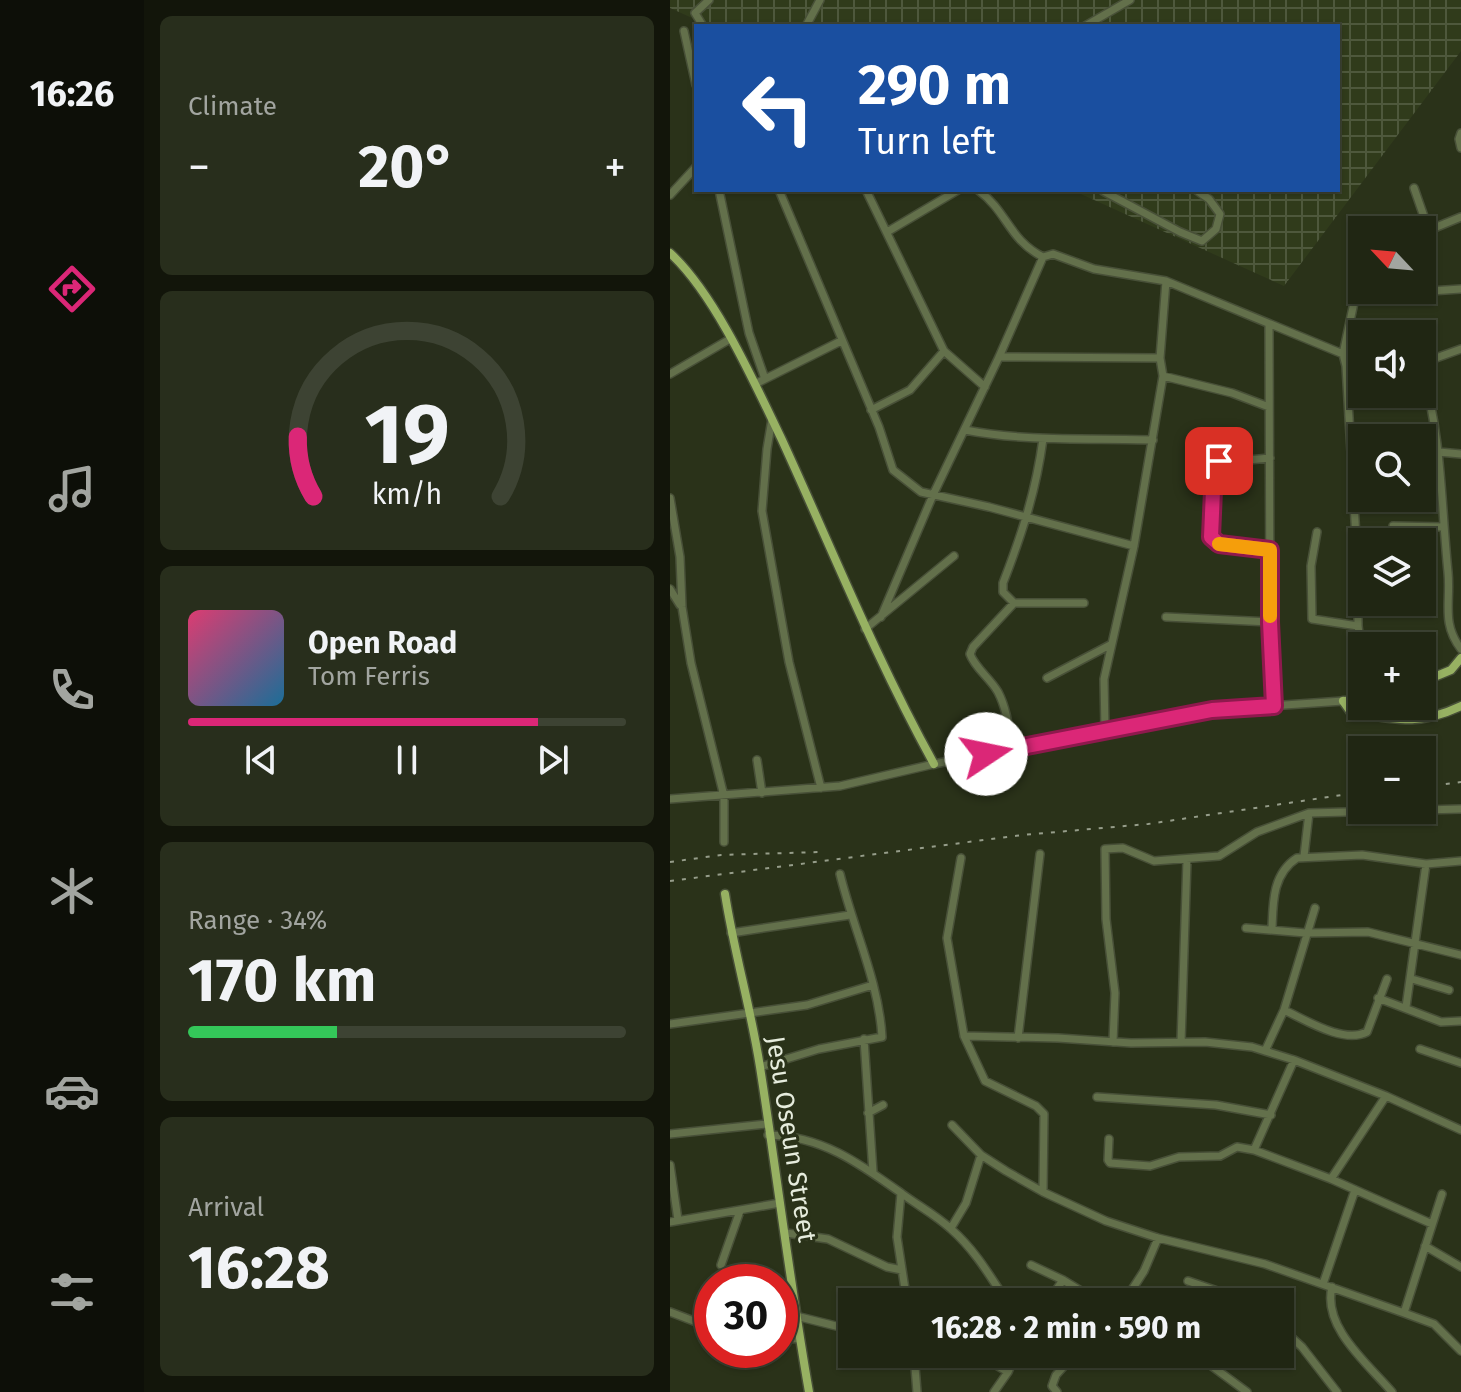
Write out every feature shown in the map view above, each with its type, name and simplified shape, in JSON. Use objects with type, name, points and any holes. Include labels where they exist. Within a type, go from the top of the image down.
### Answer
[{"type":"main road","points":[[670,253],[691,274],[755,384],[895,693],[934,764]]},
{"type":"main road","points":[[1436,676],[1451,670],[1461,658]]},
{"type":"main road","points":[[1343,701],[1348,701]]},
{"type":"main road","points":[[1343,701],[1350,711],[1356,713],[1415,720],[1435,718],[1461,706]]},
{"type":"main road","name":"Jesu Oseun Street","points":[[725,894],[760,1067],[790,1264]]},
{"type":"main road","name":"Jesu Oseun Street","points":[[798,1328],[809,1392]]},
{"type":"street","points":[[702,24],[695,13],[709,0]]},
{"type":"street","points":[[807,24],[820,0]]},
{"type":"street","points":[[1088,24],[1130,0]]},
{"type":"street","points":[[684,31],[694,76]]},
{"type":"street","points":[[1461,133],[1461,148]]},
{"type":"street","points":[[670,195],[694,169]]},
{"type":"street","points":[[1414,188],[1422,216]]},
{"type":"street","points":[[719,192],[749,333],[765,379]]},
{"type":"street","points":[[780,192],[893,470],[913,488],[933,495],[1134,546]]},
{"type":"street","points":[[867,192],[944,351],[985,387]]},
{"type":"street","points":[[887,232],[955,192]]},
{"type":"street","points":[[981,192],[994,202],[1022,244],[1043,257],[1053,254],[1094,269],[1166,281],[1343,354]]},
{"type":"street","points":[[1105,192],[1202,241],[1216,229],[1220,214],[1209,199],[1199,192]]},
{"type":"street","points":[[1436,228],[1461,217]]},
{"type":"street","points":[[881,617],[933,495],[1043,257]]},
{"type":"street","points":[[1105,730],[1104,679],[1134,546],[1163,376],[1160,358],[1166,281]]},
{"type":"street","points":[[1436,291],[1461,289]]},
{"type":"street","points":[[1352,304],[1343,354],[1358,572],[1359,632]]},
{"type":"street","points":[[1269,325],[1270,622],[1274,706]]},
{"type":"street","points":[[670,374],[730,339]]},
{"type":"street","points":[[755,384],[841,341]]},
{"type":"street","points":[[1436,358],[1461,349]]},
{"type":"street","points":[[871,410],[910,390],[944,351]]},
{"type":"street","points":[[999,357],[1160,358]]},
{"type":"street","points":[[1163,376],[1232,393],[1269,407]]},
{"type":"street","points":[[1430,408],[1439,452],[1449,578],[1449,627],[1461,649]]},
{"type":"street","points":[[772,419],[762,511],[789,662],[821,788]]},
{"type":"street","points":[[965,430],[1043,439],[1153,440]]},
{"type":"street","points":[[1014,603],[1002,587],[1028,519],[1043,439]]},
{"type":"street","points":[[1439,452],[1461,454]]},
{"type":"street","points":[[1270,458],[1215,463],[1211,537],[1219,544],[1270,550]]},
{"type":"street","points":[[670,498],[680,557],[682,607],[691,663],[724,796],[724,842]]},
{"type":"street","points":[[1393,526],[1444,527]]},
{"type":"street","points":[[1317,532],[1311,566],[1312,619],[1358,626]]},
{"type":"street","points":[[865,629],[954,556]]},
{"type":"street","points":[[670,589],[682,607]]},
{"type":"street","points":[[1012,749],[1006,713],[997,691],[970,654],[973,647],[1014,603],[1084,603]]},
{"type":"street","points":[[1166,617],[1270,622]]},
{"type":"street","points":[[1047,678],[1110,645]]},
{"type":"street","points":[[670,799],[821,788],[1227,708],[1343,701]]},
{"type":"street","points":[[757,760],[762,793]]},
{"type":"street","points":[[1113,1042],[1115,993],[1106,919],[1105,849],[1123,848],[1154,861],[1187,860],[1219,856],[1257,832],[1309,813],[1461,809]]},
{"type":"street","points":[[1304,856],[1309,813]]},
{"type":"street","points":[[1018,1038],[1040,854]]},
{"type":"street","points":[[1272,929],[1274,890],[1289,863],[1304,856],[1362,855],[1426,864],[1461,861]]},
{"type":"street","points":[[961,858],[947,938],[964,1036],[985,1081],[1036,1106],[1044,1114],[1043,1192]]},
{"type":"street","points":[[1181,1042],[1187,860]]},
{"type":"street","points":[[1406,1007],[1426,864]]},
{"type":"street","points":[[760,1067],[819,1049],[882,1037],[873,985],[840,874]]},
{"type":"street","points":[[1265,1051],[1284,1010],[1315,908]]},
{"type":"street","points":[[731,933],[850,915]]},
{"type":"street","points":[[1246,928],[1306,933],[1368,932],[1461,955]]},
{"type":"street","points":[[1284,1010],[1342,1034],[1361,1035],[1367,1032],[1387,979]]},
{"type":"street","points":[[1412,979],[1449,990]]},
{"type":"street","points":[[670,1024],[807,1005],[873,985]]},
{"type":"street","points":[[1378,998],[1441,1022],[1461,1021]]},
{"type":"street","points":[[964,1036],[1238,1045],[1294,1060],[1461,1130]]},
{"type":"street","points":[[864,1039],[873,1172]]},
{"type":"street","points":[[1420,1049],[1461,1063]]},
{"type":"street","points":[[1254,1150],[1294,1060]]},
{"type":"street","points":[[1331,1179],[1386,1096]]},
{"type":"street","points":[[1097,1097],[1216,1105],[1271,1115]]},
{"type":"street","points":[[868,1113],[883,1105]]},
{"type":"street","points":[[670,1134],[767,1124]]},
{"type":"street","points":[[952,1125],[981,1155],[1043,1192],[1106,1221],[1158,1238],[1265,1264],[1404,1313],[1434,1324],[1461,1351]]},
{"type":"street","points":[[768,1135],[795,1136],[813,1141],[873,1172],[951,1228],[999,1288]]},
{"type":"street","points":[[1109,1139],[1108,1160],[1115,1164],[1150,1166],[1179,1157],[1220,1156],[1237,1147],[1254,1150],[1331,1179],[1432,1224]]},
{"type":"street","points":[[951,1228],[966,1203],[981,1155]]},
{"type":"street","points":[[670,1165],[674,1221],[780,1203]]},
{"type":"street","points":[[1355,1190],[1327,1285],[1331,1313],[1392,1392]]},
{"type":"street","points":[[901,1193],[897,1237],[905,1288]]},
{"type":"street","points":[[1404,1313],[1442,1194]]},
{"type":"street","points":[[721,1264],[740,1211]]},
{"type":"street","points":[[786,1233],[828,1239],[887,1267],[902,1270]]},
{"type":"street","points":[[1133,1288],[1158,1238]]},
{"type":"street","points":[[1425,1246],[1461,1267]]},
{"type":"street","points":[[1031,1265],[1076,1288]]},
{"type":"street","points":[[1058,1288],[1063,1280]]},
{"type":"street","points":[[1188,1281],[1208,1288]]},
{"type":"street","points":[[670,1312],[694,1321]]},
{"type":"street","points":[[798,1316],[838,1326]]},
{"type":"street","points":[[1294,1340],[1337,1392]]},
{"type":"street","points":[[915,1368],[917,1392]]},
{"type":"street","points":[[1001,1368],[1008,1372]]},
{"type":"street","points":[[994,1392],[1010,1368]]},
{"type":"street","points":[[1057,1392],[1052,1386],[1062,1368]]},
{"type":"street","points":[[1214,1368],[1247,1392]]},
{"type":"shaded area","points":[[670,0],[1461,0],[1461,51],[1284,286],[1076,192],[1340,192],[1340,24],[706,24],[670,8]]},
{"type":"railway","points":[[1436,785],[1461,782]]},
{"type":"railway","points":[[670,881],[1022,835],[1148,824],[1348,794]]},
{"type":"railway","points":[[670,862],[721,855],[818,852]]},
{"type":"slow traffic","points":[[1219,544],[1270,550],[1270,616]]},
{"type":"route","points":[[986,754],[1212,710],[1274,706],[1270,550],[1219,544],[1211,537],[1214,467],[1219,461]]}]
